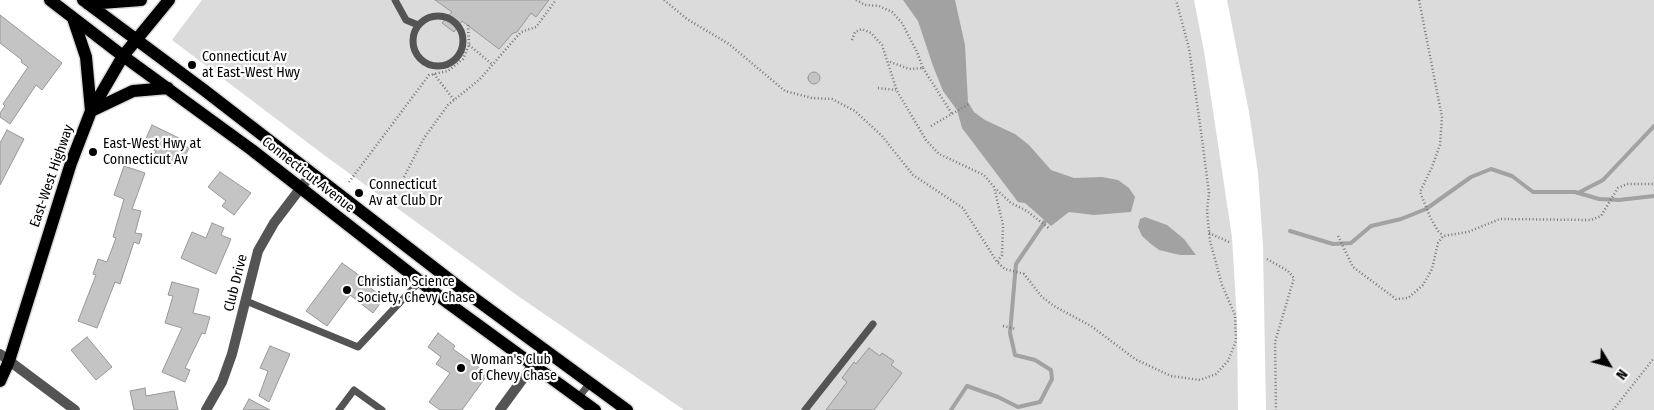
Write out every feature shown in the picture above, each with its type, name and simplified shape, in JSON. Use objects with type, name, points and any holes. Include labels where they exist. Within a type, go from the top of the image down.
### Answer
[{"type":"main road","name":"Connecticut Avenue","points":[[50,0],[420,281],[595,410]]},
{"type":"main road","points":[[85,2],[141,0]]},
{"type":"main road","name":"East-West Highway","points":[[0,381],[4,358],[71,163],[91,111],[123,56],[169,0]]},
{"type":"main road","name":"Connecticut Avenue","points":[[85,2],[312,173],[463,290],[627,410]]},
{"type":"main road","points":[[74,18],[86,57],[91,111],[133,92],[168,88]]},
{"type":"street","name":"Club Drive","points":[[206,410],[222,382],[229,364],[258,251],[274,223],[312,173]]},
{"type":"street","points":[[500,410],[544,350]]},
{"type":"street","points":[[4,358],[75,410]]},
{"type":"lane","points":[[395,0],[406,20],[418,25]]},
{"type":"lane","points":[[442,16],[458,25],[463,43],[460,54],[454,61],[442,66],[433,66],[421,61],[412,43],[418,25],[425,19],[442,16]]},
{"type":"lane","points":[[246,301],[358,347],[420,281]]},
{"type":"lane","points":[[805,410],[874,324]]},
{"type":"lane","points":[[578,398],[590,384]]},
{"type":"lane","points":[[340,410],[354,390],[382,410]]},
{"type":"path","points":[[404,177],[424,138],[454,100],[494,65],[521,32],[536,27],[556,0]]},
{"type":"path","points":[[664,0],[687,19],[729,44],[785,91],[800,96],[832,99],[855,111],[882,136],[913,174],[963,208],[998,262],[1005,269],[1022,274],[1032,282],[1042,297],[1091,326],[1135,359],[1171,376],[1184,380],[1200,380],[1216,374],[1228,361],[1236,341],[1235,315],[1222,285],[1209,233],[1207,211],[1209,193],[1200,124],[1189,48],[1176,0]]},
{"type":"path","points":[[856,0],[865,5],[879,6],[892,12],[902,23],[917,52],[922,68],[952,114]]},
{"type":"path","points":[[1419,0],[1442,118],[1440,145],[1432,168],[1420,192],[1430,217],[1443,236]]},
{"type":"path","points":[[349,182],[430,75],[448,71],[463,59],[469,45],[468,25]]},
{"type":"path","points":[[852,40],[855,32],[862,29],[871,33],[882,45],[888,60],[889,73],[896,90],[926,140],[939,154],[984,175],[996,190],[1011,203],[1036,217],[1050,229]]},
{"type":"path","points":[[469,45],[494,65]]},
{"type":"path","points":[[888,60],[909,69],[922,68]]},
{"type":"path","points":[[434,74],[454,100]]},
{"type":"path","points":[[878,88],[896,90]]},
{"type":"path","points":[[931,126],[969,104]]},
{"type":"path","points":[[1338,236],[1353,267],[1396,299],[1408,298],[1423,285],[1432,270],[1438,244],[1443,236],[1468,232],[1500,219],[1591,220],[1601,216],[1607,209],[1612,196],[1618,188],[1627,184],[1654,184]]},
{"type":"path","points":[[996,190],[1002,225],[1002,255],[998,262]]},
{"type":"path","points":[[1209,233],[1228,242]]},
{"type":"path","points":[[1267,259],[1288,271],[1294,278],[1275,342],[1276,410]]},
{"type":"path","points":[[1002,326],[1016,329]]},
{"type":"path","points":[[1613,410],[1618,401],[1654,358]]},
{"type":"shaded area","points":[[202,0],[1194,0],[1204,51],[1232,237],[1237,321],[1238,410],[684,410],[518,296],[324,155],[172,40]]},
{"type":"shaded area","points":[[903,0],[955,0],[965,45],[968,102],[974,112],[985,120],[1015,134],[1029,145],[1051,170],[1074,178],[1102,177],[1118,180],[1129,188],[1135,197],[1131,212],[1094,215],[1069,212],[1051,226],[1025,203],[1018,202],[962,128],[957,110],[943,91],[918,21]]},
{"type":"shaded area","points":[[1227,0],[1654,0],[1654,410],[1266,410],[1263,246],[1258,173],[1249,112]]},
{"type":"shaded area","points":[[1145,217],[1167,225],[1184,239],[1196,255],[1180,255],[1159,250],[1142,236],[1138,227],[1140,219]]},
{"type":"building","points":[[435,0],[549,0],[536,17],[531,13],[517,32],[513,33],[499,49],[462,21],[454,32],[442,23],[452,12]]},
{"type":"building","points":[[0,15],[62,63],[42,90],[36,85],[10,124],[0,117],[0,113],[5,106],[3,104],[28,67],[0,43]]},
{"type":"building","points":[[816,72],[819,73],[819,83],[812,84],[809,83],[808,76],[809,73]]},
{"type":"building","points":[[152,125],[185,141],[183,145],[189,148],[182,162],[175,159],[172,166],[153,157],[156,151],[143,145]]},
{"type":"building","points":[[7,130],[24,139],[0,185],[0,143]]},
{"type":"building","points":[[124,166],[145,173],[132,209],[141,211],[135,233],[142,234],[139,244],[134,242],[120,284],[115,282],[97,328],[78,321],[96,275],[93,274],[98,259],[107,262],[116,238],[113,237],[124,199],[114,195]]},
{"type":"building","points":[[220,172],[251,193],[234,215],[222,206],[226,201],[208,187]]},
{"type":"building","points":[[212,223],[224,228],[221,235],[231,239],[216,274],[181,258],[192,232],[206,238]]},
{"type":"building","name":"Christian Science Society, Chevy Chase","points":[[342,263],[367,281],[365,284],[384,298],[373,313],[350,295],[327,326],[306,311]]},
{"type":"building","points":[[172,282],[199,289],[193,313],[210,317],[205,334],[202,333],[185,368],[190,370],[185,382],[162,372],[182,328],[165,323],[173,296],[168,295]]},
{"type":"building","name":"Woman's Club of Chevy Chase","points":[[438,333],[455,346],[453,349],[488,374],[462,410],[440,410],[429,402],[450,373],[436,364],[441,357],[428,347]]},
{"type":"building","points":[[87,337],[112,367],[96,380],[71,350]]},
{"type":"building","points":[[270,346],[290,354],[269,402],[259,396],[268,371],[260,368]]},
{"type":"building","points":[[869,348],[880,356],[882,353],[894,361],[891,365],[902,373],[874,410],[826,410],[847,382],[842,378],[854,362],[856,364]]},
{"type":"building","points":[[145,388],[146,396],[174,391],[178,410],[134,410],[130,391]]},
{"type":"building","points":[[249,399],[270,410],[243,410]]},
{"type":"waterway","points":[[1578,193],[1603,180],[1654,126]]},
{"type":"waterway","points":[[1290,231],[1333,244],[1351,243],[1371,226],[1401,219],[1426,209],[1471,177],[1491,169],[1512,176],[1533,192],[1575,192],[1599,199],[1619,200],[1654,196]]},
{"type":"waterway","points":[[951,410],[967,386],[998,397],[1018,407],[1040,402],[1052,379],[1051,370],[1035,360],[1015,355],[1010,333],[1016,264],[1046,220]]},
{"type":"place","name":"Connecticut Av at East-West Hwy","points":[[192,65]]},
{"type":"place","name":"East-West Hwy at Connecticut Av","points":[[93,152]]},
{"type":"place","name":"Connecticut Av at Club Dr","points":[[359,193]]},
{"type":"place","name":"Christian Science Society, Chevy Chase","points":[[347,290]]},
{"type":"place","name":"Woman's Club of Chevy Chase","points":[[461,368]]}]
